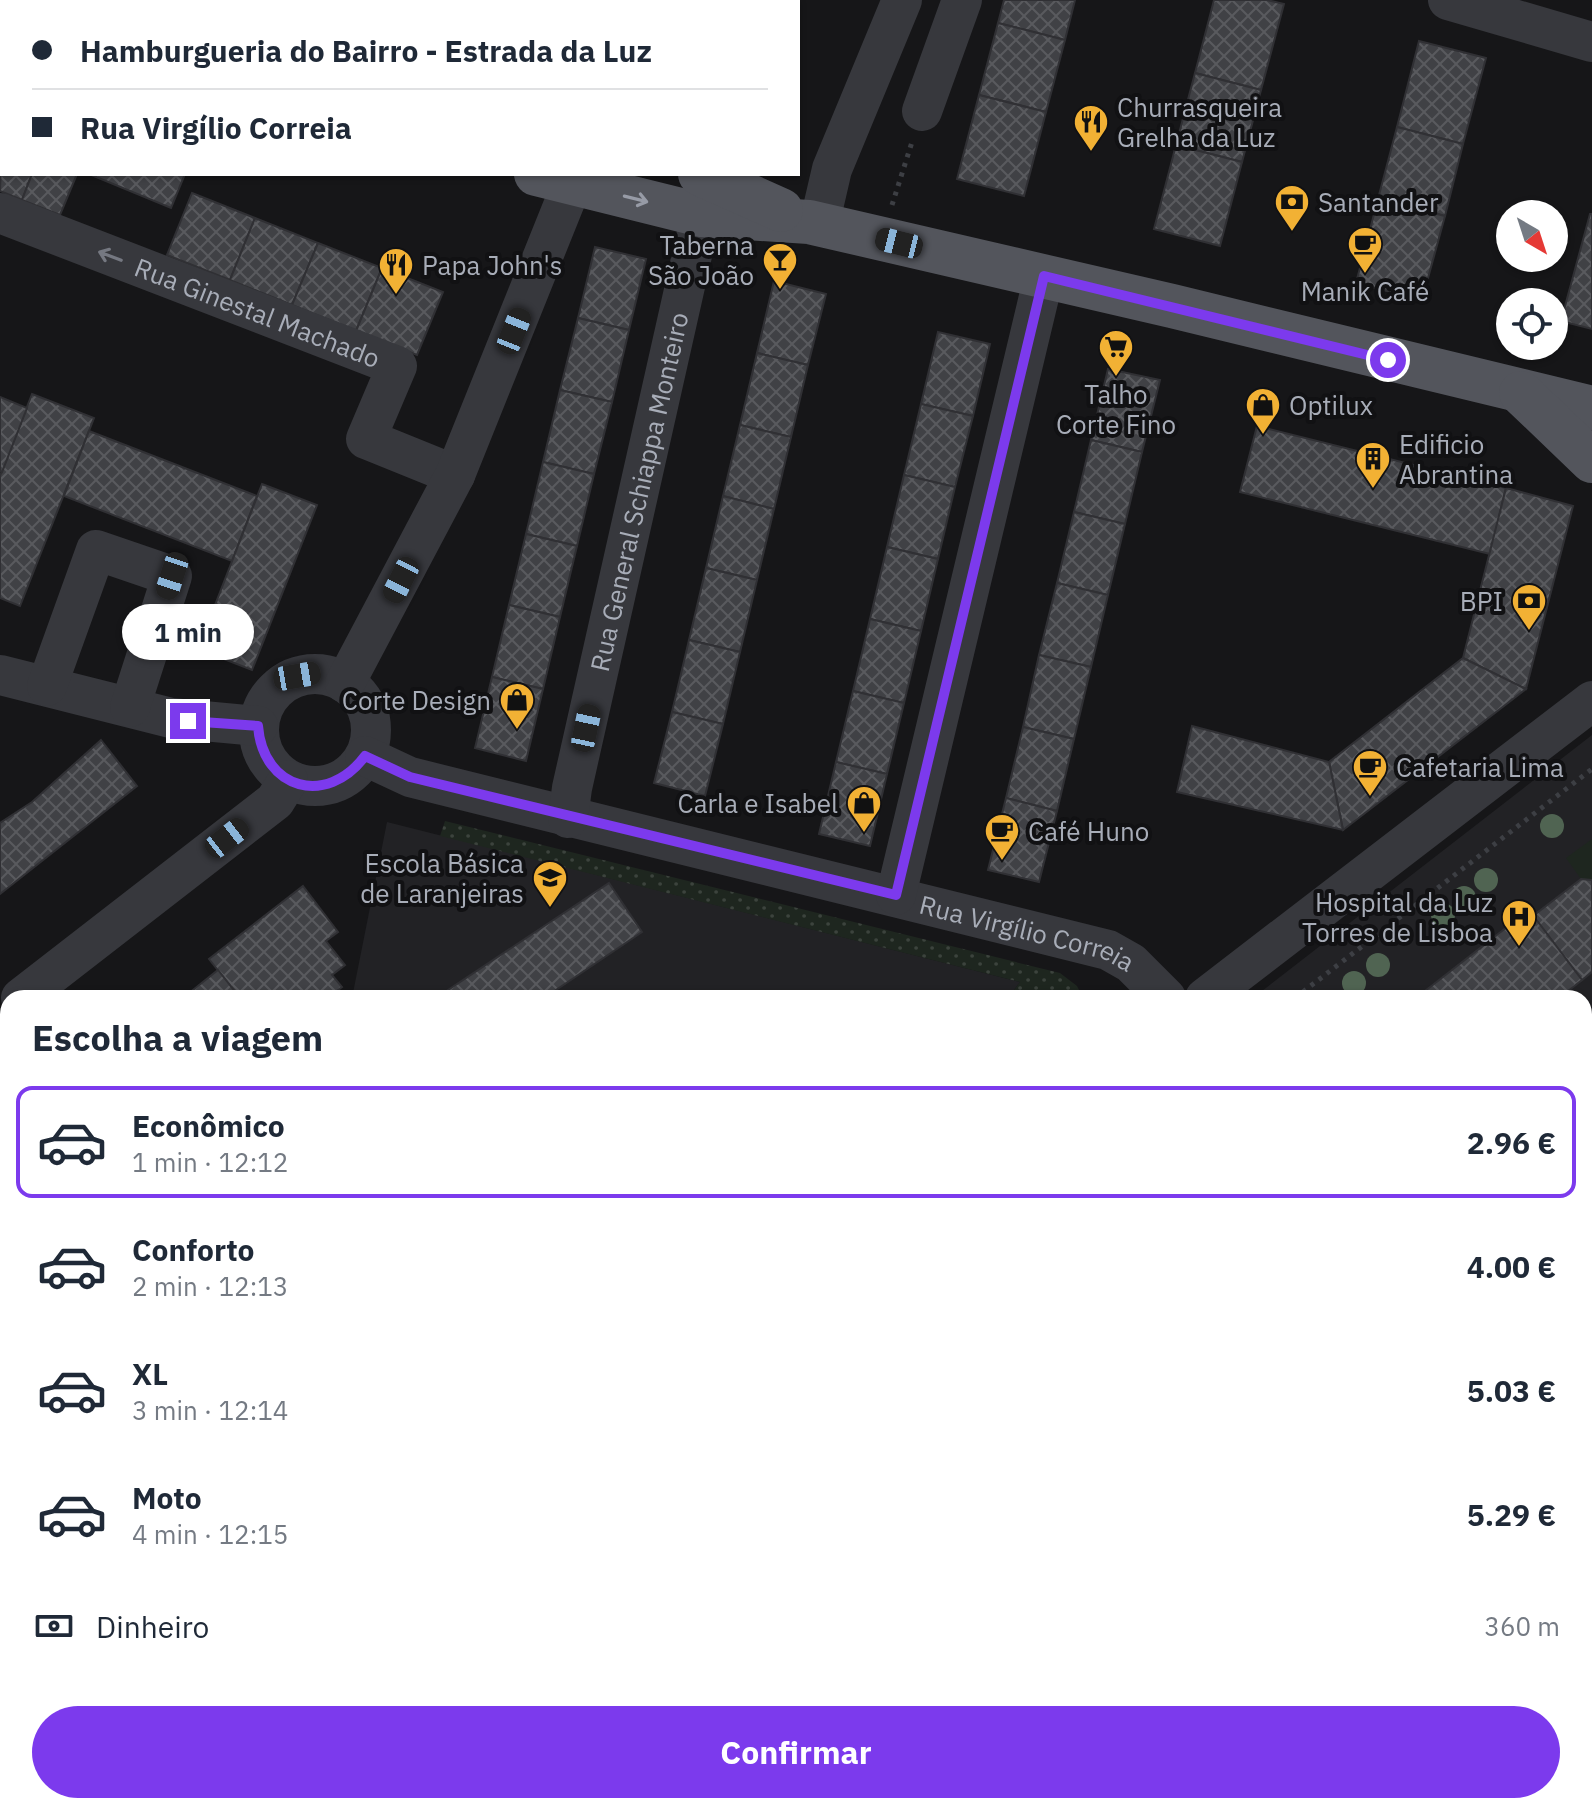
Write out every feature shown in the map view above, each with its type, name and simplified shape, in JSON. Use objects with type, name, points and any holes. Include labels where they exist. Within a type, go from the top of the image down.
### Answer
[{"type":"main road","points":[[561,177],[700,194],[814,224],[1592,408]]},
{"type":"main road","points":[[1519,392],[1592,461]]},
{"type":"street","points":[[814,224],[832,169],[902,0]]},
{"type":"street","points":[[922,111],[962,0]]},
{"type":"street","points":[[1448,0],[1592,42]]},
{"type":"street","points":[[345,683],[455,475],[561,177]]},
{"type":"street","name":"Rua General Schiappa Monteiro","points":[[568,818],[700,194]]},
{"type":"street","name":"Rua Ginestal Machado","points":[[0,213],[397,366],[366,439],[455,475]]},
{"type":"street","points":[[896,895],[1044,276]]},
{"type":"street","points":[[47,686],[96,550],[172,576],[130,707]]},
{"type":"street","points":[[314,674],[345,683],[366,708],[370,732],[365,756],[356,768],[331,784],[302,785],[288,780],[265,757],[258,726],[270,696],[297,676],[314,674]]},
{"type":"street","points":[[0,675],[171,718],[258,726]]},
{"type":"street","points":[[1215,990],[1592,701]]},
{"type":"street","name":"Rua Virgílio Correia","points":[[365,756],[410,777],[1108,950],[1131,963],[1158,990]]},
{"type":"street","points":[[31,990],[275,801],[288,780]]},
{"type":"path","points":[[882,239],[922,111]]},
{"type":"path","points":[[1305,990],[1592,769]]},
{"type":"shaded area","points":[[1592,735],[1592,990],[1263,990]]},
{"type":"shaded area","points":[[445,821],[1060,973],[1079,990],[1014,990],[1020,982],[440,836]]},
{"type":"shaded area","name":"Escola Básica de Laranjeiras","points":[[387,822],[1020,982],[1014,990],[354,990]]},
{"type":"shaded area","points":[[1592,839],[1592,880],[1581,879],[1566,858]]},
{"type":"building","points":[[1004,0],[1075,0],[1065,40],[998,23]]},
{"type":"building","points":[[1214,0],[1267,0],[1284,4],[1261,90],[1195,73]]},
{"type":"building","points":[[998,23],[1065,40],[1046,112],[979,95]]},
{"type":"building","points":[[1419,41],[1486,58],[1463,144],[1397,127]]},
{"type":"building","points":[[1195,73],[1261,90],[1242,162],[1176,145]]},
{"type":"building","points":[[979,95],[1046,112],[1024,196],[957,179]]},
{"type":"building","points":[[1397,127],[1463,144],[1445,216],[1378,199]]},
{"type":"building","points":[[1176,145],[1242,162],[1220,246],[1154,229]]},
{"type":"building","points":[[0,176],[31,176],[22,200],[0,191]]},
{"type":"building","points":[[31,176],[76,176],[60,215],[22,200]]},
{"type":"building","points":[[94,176],[184,176],[171,208]]},
{"type":"building","points":[[192,193],[255,218],[230,280],[167,255]]},
{"type":"building","points":[[1378,199],[1445,216],[1422,300],[1356,283]]},
{"type":"building","points":[[1592,214],[1592,329],[1568,323],[1568,295]]},
{"type":"building","points":[[255,218],[318,243],[292,305],[230,280]]},
{"type":"building","points":[[318,243],[382,268],[356,331],[292,305]]},
{"type":"building","points":[[595,247],[646,259],[629,330],[578,318]]},
{"type":"building","points":[[382,268],[443,292],[417,355],[356,331]]},
{"type":"building","points":[[774,281],[826,294],[808,365],[757,353]]},
{"type":"building","points":[[578,318],[629,330],[612,402],[560,390]]},
{"type":"building","points":[[938,332],[990,344],[973,416],[921,404]]},
{"type":"building","points":[[757,353],[808,365],[791,437],[740,425]]},
{"type":"building","points":[[1108,369],[1160,380],[1142,452],[1091,440]]},
{"type":"building","points":[[560,390],[612,402],[594,474],[543,462]]},
{"type":"building","points":[[32,394],[94,418],[20,606],[0,598],[0,476]]},
{"type":"building","points":[[0,397],[27,408],[2,472],[0,471]]},
{"type":"building","points":[[921,404],[973,416],[955,487],[904,475]]},
{"type":"building","points":[[740,425],[791,437],[774,509],[723,496]]},
{"type":"building","name":"Edificio Abrantina","points":[[1257,426],[1506,488],[1490,554],[1240,492]]},
{"type":"building","points":[[89,431],[257,496],[232,561],[64,496]]},
{"type":"building","points":[[1091,440],[1142,452],[1125,524],[1074,512]]},
{"type":"building","points":[[543,462],[594,474],[577,546],[526,534]]},
{"type":"building","points":[[904,475],[955,487],[938,559],[887,547]]},
{"type":"building","points":[[262,484],[317,505],[252,670],[198,649]]},
{"type":"building","name":"Edificio Abrantina","points":[[1506,488],[1573,506],[1526,689],[1463,658]]},
{"type":"building","points":[[723,496],[774,509],[757,580],[706,568]]},
{"type":"building","points":[[1074,512],[1125,524],[1108,595],[1057,583]]},
{"type":"building","points":[[526,534],[577,546],[560,617],[509,605]]},
{"type":"building","points":[[887,547],[938,559],[921,631],[870,619]]},
{"type":"building","points":[[706,568],[757,580],[740,652],[689,640]]},
{"type":"building","points":[[1057,583],[1108,595],[1091,667],[1039,655]]},
{"type":"building","points":[[509,605],[560,617],[543,689],[492,677]]},
{"type":"building","points":[[870,619],[921,631],[904,703],[853,691]]},
{"type":"building","points":[[689,640],[740,652],[723,724],[672,712]]},
{"type":"building","points":[[1039,655],[1091,667],[1074,739],[1023,727]]},
{"type":"building","points":[[1463,658],[1526,689],[1343,830],[1329,762]]},
{"type":"building","points":[[492,677],[543,689],[526,761],[475,748]]},
{"type":"building","points":[[853,691],[904,703],[887,774],[836,762]]},
{"type":"building","points":[[672,712],[723,724],[705,796],[654,783]]},
{"type":"building","points":[[1192,726],[1329,762],[1343,830],[1177,792]]},
{"type":"building","points":[[1023,727],[1074,739],[1057,811],[1006,798]]},
{"type":"building","points":[[101,740],[137,786],[0,894],[0,823],[32,802]]},
{"type":"building","points":[[836,762],[887,774],[870,846],[819,834]]},
{"type":"building","points":[[1006,798],[1057,811],[1039,882],[988,870]]},
{"type":"building","points":[[1581,879],[1592,880],[1592,972],[1582,980],[1533,916]]},
{"type":"building","points":[[609,883],[642,932],[556,990],[448,990]]},
{"type":"building","points":[[303,886],[338,932],[326,941],[345,965],[332,975],[342,987],[338,990],[234,990],[209,959]]},
{"type":"building","name":"Hospital da Luz Torres de Lisboa","points":[[1529,910],[1582,980],[1569,990],[1426,990]]},
{"type":"building","points":[[218,970],[234,990],[193,990]]},
{"type":"place","name":"Churrasqueira Grelha da Luz","points":[[1091,153]]},
{"type":"place","name":"Santander","points":[[1292,233]]},
{"type":"place","name":"Manik Café","points":[[1365,275]]},
{"type":"place","name":"Taberna São João","points":[[780,291]]},
{"type":"place","name":"Papa John's","points":[[396,296]]},
{"type":"place","name":"Talho Corte Fino","points":[[1116,378]]},
{"type":"place","name":"Optilux","points":[[1263,436]]},
{"type":"place","name":"Edificio Abrantina","points":[[1373,490]]},
{"type":"place","name":"BPI","points":[[1529,632]]},
{"type":"place","name":"Corte Design","points":[[517,731]]},
{"type":"place","name":"Cafetaria Lima","points":[[1370,798]]},
{"type":"place","name":"Carla e Isabel","points":[[864,834]]},
{"type":"place","name":"Café Huno","points":[[1002,862]]},
{"type":"place","name":"Escola Básica de Laranjeiras","points":[[550,909]]},
{"type":"place","name":"Hospital da Luz Torres de Lisboa","points":[[1519,948]]},
{"type":"route","points":[[188,721],[258,726],[259,742],[265,757],[288,780],[302,785],[331,784],[356,768],[365,756],[410,777],[568,818],[896,895],[1044,276],[1388,360]]}]
